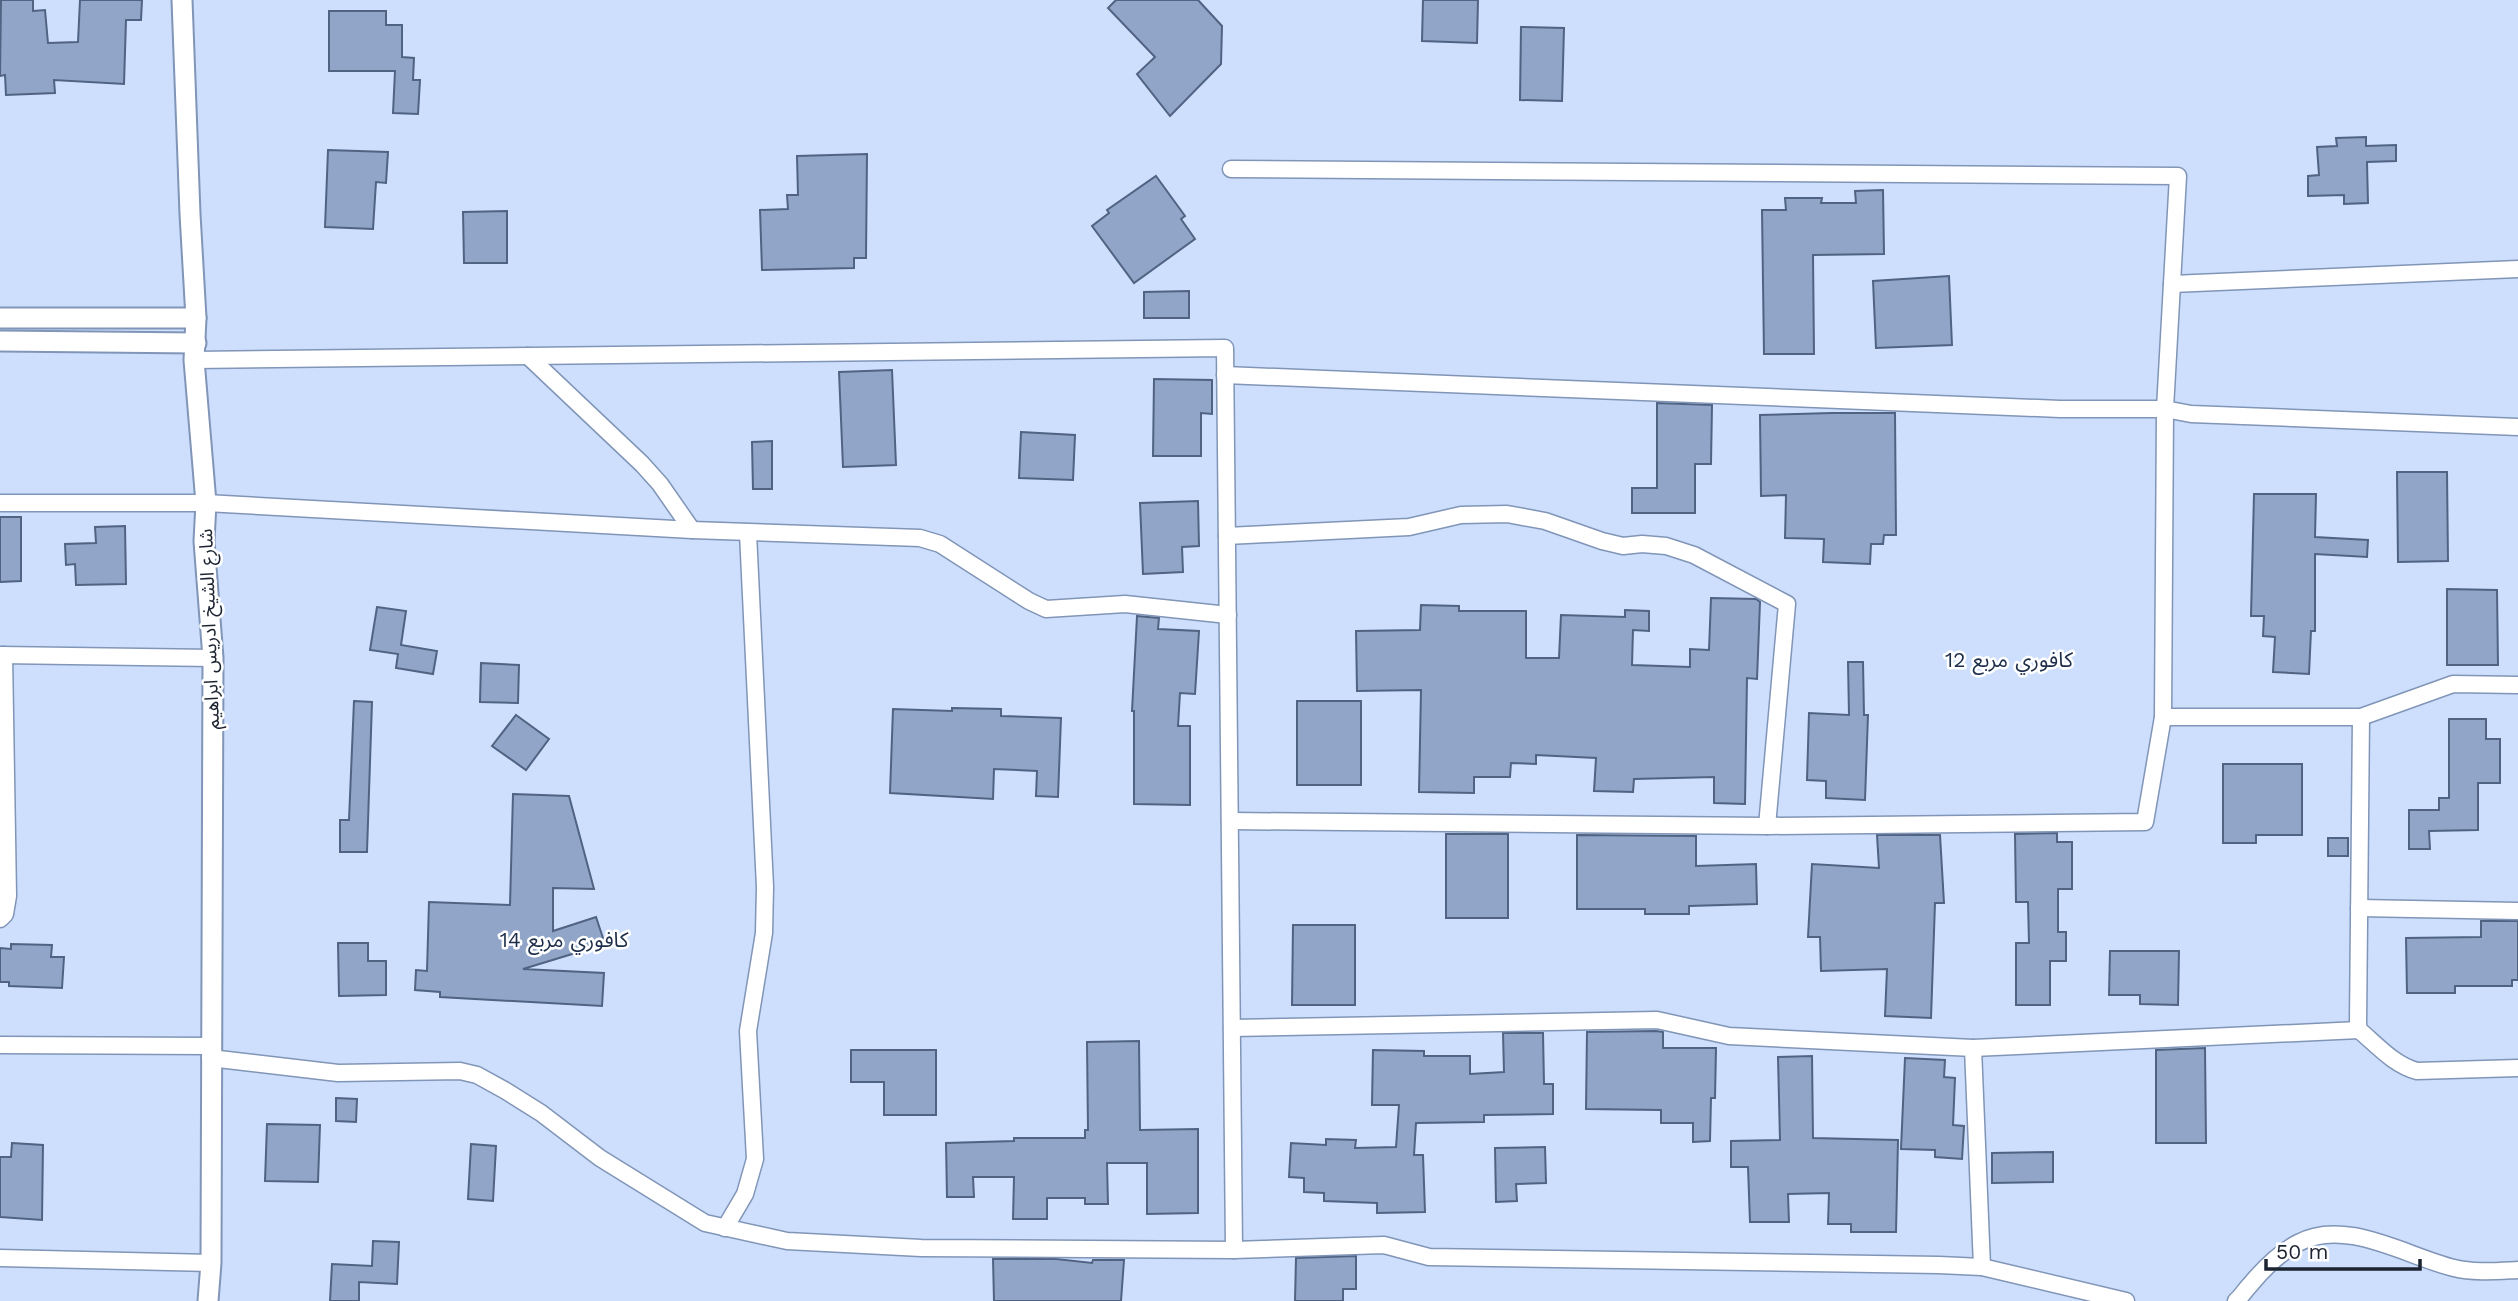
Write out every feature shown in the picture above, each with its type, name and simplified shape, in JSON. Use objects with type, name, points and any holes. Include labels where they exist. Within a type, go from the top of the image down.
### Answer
[{"type":"street","name":"شارع الشيخ ادريس ابراهيم","points":[[182,0],[196,318],[195,351],[206,503],[204,541],[213,658],[211,1263],[208,1301]]},
{"type":"street","points":[[1230,821],[1767,826],[2145,822],[2163,717],[2165,409],[2178,176],[1231,169]]},
{"type":"street","points":[[2172,284],[2518,269]]},
{"type":"street","points":[[0,318],[196,318]]},
{"type":"street","points":[[0,341],[195,351],[528,356],[1225,348],[1234,1250]]},
{"type":"street","points":[[528,356],[642,464],[660,484],[692,530]]},
{"type":"street","points":[[1225,375],[2060,409],[2165,409],[2191,414],[2518,427]]},
{"type":"street","points":[[0,503],[206,503],[748,533],[920,538],[940,544],[1028,601],[1046,609],[1125,604],[1228,615]]},
{"type":"street","points":[[1227,536],[1409,527],[1461,515],[1507,514],[1545,521],[1623,546],[1666,546],[1694,555],[1787,604],[1767,826]]},
{"type":"street","points":[[725,1228],[745,1194],[755,1159],[748,1031],[764,933],[765,887],[748,533]]},
{"type":"street","points":[[0,919],[5,914],[8,896],[2,655],[213,658]]},
{"type":"street","points":[[2163,717],[2361,717],[2453,684],[2518,685]]},
{"type":"street","points":[[2361,717],[2360,1030],[2394,1060],[2417,1071],[2518,1068]]},
{"type":"street","points":[[2359,908],[2518,911]]},
{"type":"street","points":[[1232,1028],[1657,1020],[1729,1036],[1972,1048],[2360,1030]]},
{"type":"street","points":[[0,1045],[210,1052],[338,1073],[460,1071],[477,1075],[541,1113],[600,1158],[705,1223],[787,1241],[839,1246],[921,1248],[1234,1250],[1384,1245],[1429,1257],[1982,1267],[2126,1301]]},
{"type":"street","points":[[1972,1048],[1982,1267]]},
{"type":"street","points":[[2236,1301],[2276,1257],[2301,1241],[2321,1236],[2364,1238],[2394,1247],[2420,1259],[2457,1269],[2490,1272],[2518,1270]]},
{"type":"street","points":[[0,1258],[211,1263]]},
{"type":"building","points":[[1,0],[33,0],[33,11],[45,10],[48,43],[78,42],[80,0],[142,0],[141,20],[126,20],[124,84],[54,80],[55,93],[6,95],[5,75],[0,76]]},
{"type":"building","points":[[1116,0],[1198,0],[1222,26],[1221,64],[1170,116],[1137,74],[1155,57],[1108,8]]},
{"type":"building","points":[[1423,0],[1478,0],[1477,43],[1422,41]]},
{"type":"building","points":[[329,11],[386,11],[386,25],[402,25],[402,57],[414,58],[413,80],[420,80],[418,114],[393,113],[395,71],[329,71]]},
{"type":"building","points":[[1521,27],[1564,28],[1562,101],[1520,100]]},
{"type":"building","points":[[2366,137],[2366,146],[2396,145],[2396,161],[2367,162],[2368,203],[2344,204],[2344,195],[2308,196],[2308,176],[2319,175],[2317,147],[2337,146],[2336,138]]},
{"type":"building","points":[[328,150],[388,152],[386,183],[376,182],[373,229],[325,227]]},
{"type":"building","points":[[867,154],[866,258],[854,258],[854,268],[762,270],[760,210],[788,209],[787,195],[798,195],[797,156]]},
{"type":"building","points":[[1156,176],[1185,216],[1181,219],[1195,239],[1134,283],[1092,226],[1109,213],[1107,210]]},
{"type":"building","points":[[1883,190],[1884,254],[1813,255],[1814,354],[1764,354],[1762,210],[1786,210],[1785,198],[1822,198],[1821,203],[1856,203],[1855,191]]},
{"type":"building","points":[[507,211],[507,263],[464,263],[463,212]]},
{"type":"building","points":[[1949,276],[1952,345],[1876,348],[1873,281]]},
{"type":"building","points":[[1189,291],[1189,318],[1144,318],[1144,292]]},
{"type":"building","points":[[892,370],[896,465],[843,467],[839,372]]},
{"type":"building","points":[[1154,379],[1212,380],[1212,414],[1201,413],[1201,456],[1153,456]]},
{"type":"building","points":[[1657,403],[1712,405],[1711,464],[1695,464],[1695,513],[1632,513],[1632,488],[1657,488]]},
{"type":"building","points":[[1895,413],[1896,535],[1884,535],[1883,544],[1871,544],[1870,564],[1823,562],[1824,539],[1785,538],[1786,495],[1761,496],[1760,415]]},
{"type":"building","points":[[1021,432],[1075,435],[1073,480],[1019,478]]},
{"type":"building","points":[[772,441],[772,489],[753,489],[752,442]]},
{"type":"building","points":[[2397,472],[2447,472],[2448,561],[2398,562]]},
{"type":"building","points":[[2254,494],[2316,494],[2315,537],[2368,540],[2367,557],[2315,554],[2315,631],[2311,631],[2309,674],[2273,672],[2275,637],[2263,636],[2264,616],[2251,616]]},
{"type":"building","points":[[1198,501],[1199,546],[1182,547],[1183,572],[1143,574],[1140,503]]},
{"type":"building","points":[[0,517],[21,517],[21,581],[0,582]]},
{"type":"building","points":[[125,526],[126,584],[76,585],[75,564],[66,565],[65,544],[96,543],[95,527]]},
{"type":"building","points":[[2447,589],[2497,590],[2498,665],[2447,665]]},
{"type":"building","points":[[1711,598],[1756,599],[1760,602],[1757,679],[1747,678],[1745,804],[1714,803],[1714,777],[1634,779],[1633,792],[1594,791],[1596,758],[1536,755],[1536,764],[1511,763],[1510,777],[1474,777],[1474,793],[1419,792],[1421,690],[1357,691],[1356,631],[1420,630],[1421,605],[1459,606],[1459,611],[1526,611],[1526,658],[1559,658],[1561,615],[1625,617],[1625,610],[1649,611],[1649,631],[1633,630],[1632,665],[1690,667],[1690,649],[1709,650]]},
{"type":"building","points":[[377,607],[406,611],[401,645],[437,651],[433,674],[396,668],[398,654],[370,650]]},
{"type":"building","points":[[1137,616],[1159,618],[1158,629],[1199,631],[1195,694],[1180,693],[1178,726],[1190,726],[1190,805],[1134,804],[1132,711]]},
{"type":"building","points":[[1848,662],[1863,662],[1864,715],[1868,715],[1865,800],[1826,798],[1826,781],[1807,780],[1809,713],[1849,715]]},
{"type":"building","points":[[481,663],[519,665],[518,703],[480,702]]},
{"type":"building","points":[[354,701],[372,702],[367,852],[340,852],[340,820],[349,820]]},
{"type":"building","points":[[1297,701],[1361,701],[1361,785],[1297,785]]},
{"type":"building","points":[[952,708],[1001,709],[1001,716],[1061,718],[1058,797],[1036,796],[1037,771],[994,769],[993,799],[890,793],[893,709],[952,711]]},
{"type":"building","points":[[516,715],[549,739],[526,770],[492,746]]},
{"type":"building","points":[[2449,719],[2486,719],[2486,739],[2500,739],[2500,783],[2478,783],[2478,830],[2429,831],[2430,849],[2409,849],[2409,810],[2439,810],[2439,798],[2449,798]]},
{"type":"building","points":[[2223,764],[2302,764],[2302,835],[2256,835],[2256,843],[2223,843]]},
{"type":"building","points":[[513,794],[569,796],[594,889],[553,888],[553,931],[596,917],[605,944],[523,969],[604,973],[602,1006],[440,997],[440,992],[415,990],[416,970],[427,971],[429,902],[510,905]]},
{"type":"building","points":[[2057,833],[2057,842],[2072,842],[2072,889],[2058,889],[2058,932],[2066,932],[2066,961],[2050,961],[2050,1005],[2016,1005],[2016,943],[2029,943],[2028,902],[2016,902],[2015,834]]},
{"type":"building","points":[[1446,834],[1508,834],[1508,918],[1446,918]]},
{"type":"building","points":[[1577,835],[1696,836],[1696,866],[1756,864],[1757,904],[1689,906],[1689,914],[1645,914],[1645,909],[1577,909]]},
{"type":"building","points":[[1877,835],[1940,835],[1944,903],[1935,903],[1931,1018],[1885,1016],[1887,969],[1821,971],[1820,937],[1808,937],[1812,864],[1879,868]]},
{"type":"building","points":[[2328,838],[2348,838],[2348,856],[2328,856]]},
{"type":"building","points":[[2481,921],[2518,921],[2518,980],[2512,980],[2512,986],[2455,986],[2455,993],[2407,993],[2406,938],[2481,937]]},
{"type":"building","points":[[1293,925],[1355,925],[1355,1005],[1292,1005]]},
{"type":"building","points":[[338,943],[368,943],[368,961],[386,961],[386,995],[339,996]]},
{"type":"building","points":[[11,944],[52,945],[51,957],[64,957],[62,988],[9,986],[9,982],[0,982],[0,948],[11,949]]},
{"type":"building","points":[[2110,951],[2179,951],[2178,1005],[2140,1004],[2140,995],[2109,995]]},
{"type":"building","points":[[1587,1032],[1663,1032],[1663,1048],[1716,1048],[1715,1098],[1711,1098],[1710,1141],[1693,1142],[1693,1123],[1661,1123],[1661,1110],[1586,1109]]},
{"type":"building","points":[[1503,1033],[1543,1033],[1544,1084],[1553,1084],[1553,1114],[1484,1115],[1484,1122],[1416,1123],[1414,1155],[1423,1155],[1425,1212],[1377,1213],[1377,1203],[1324,1201],[1324,1193],[1304,1192],[1304,1178],[1289,1177],[1291,1143],[1326,1145],[1326,1139],[1356,1140],[1355,1148],[1396,1147],[1399,1105],[1372,1105],[1373,1050],[1424,1051],[1424,1056],[1470,1056],[1470,1074],[1504,1072]]},
{"type":"building","points":[[1139,1041],[1140,1130],[1198,1129],[1198,1213],[1147,1214],[1147,1163],[1107,1163],[1108,1204],[1085,1204],[1085,1198],[1047,1198],[1047,1219],[1013,1219],[1014,1177],[973,1177],[974,1197],[947,1197],[946,1143],[1014,1141],[1014,1138],[1085,1138],[1085,1130],[1088,1130],[1087,1042]]},
{"type":"building","points":[[2205,1048],[2206,1143],[2156,1143],[2156,1050]]},
{"type":"building","points":[[851,1050],[936,1050],[936,1115],[884,1115],[884,1082],[851,1082]]},
{"type":"building","points":[[1812,1056],[1813,1138],[1898,1140],[1896,1232],[1851,1232],[1851,1224],[1828,1224],[1829,1193],[1788,1194],[1789,1222],[1750,1222],[1748,1167],[1731,1167],[1731,1141],[1780,1140],[1778,1057]]},
{"type":"building","points":[[1905,1058],[1945,1060],[1944,1077],[1955,1078],[1953,1125],[1964,1126],[1962,1159],[1935,1157],[1935,1150],[1901,1149]]},
{"type":"building","points":[[336,1098],[357,1099],[356,1122],[336,1121]]},
{"type":"building","points":[[267,1124],[320,1125],[318,1182],[265,1181]]},
{"type":"building","points":[[12,1143],[43,1145],[42,1220],[0,1217],[0,1157],[11,1157]]},
{"type":"building","points":[[471,1144],[496,1146],[493,1201],[468,1199]]},
{"type":"building","points":[[1545,1147],[1546,1183],[1516,1184],[1517,1201],[1496,1202],[1495,1148]]},
{"type":"building","points":[[2053,1152],[2053,1182],[1992,1183],[1992,1153]]},
{"type":"building","points":[[373,1241],[399,1242],[397,1284],[359,1282],[359,1301],[330,1301],[332,1264],[372,1266]]},
{"type":"building","points":[[1356,1256],[1356,1289],[1343,1289],[1343,1301],[1295,1301],[1296,1258]]},
{"type":"building","points":[[993,1259],[1056,1259],[1092,1263],[1093,1260],[1124,1260],[1121,1301],[994,1301]]},
{"type":"district","name":"كافوري مربع 12","points":[[2009,659]]},
{"type":"district","name":"كافوري مربع 14","points":[[564,939]]}]
